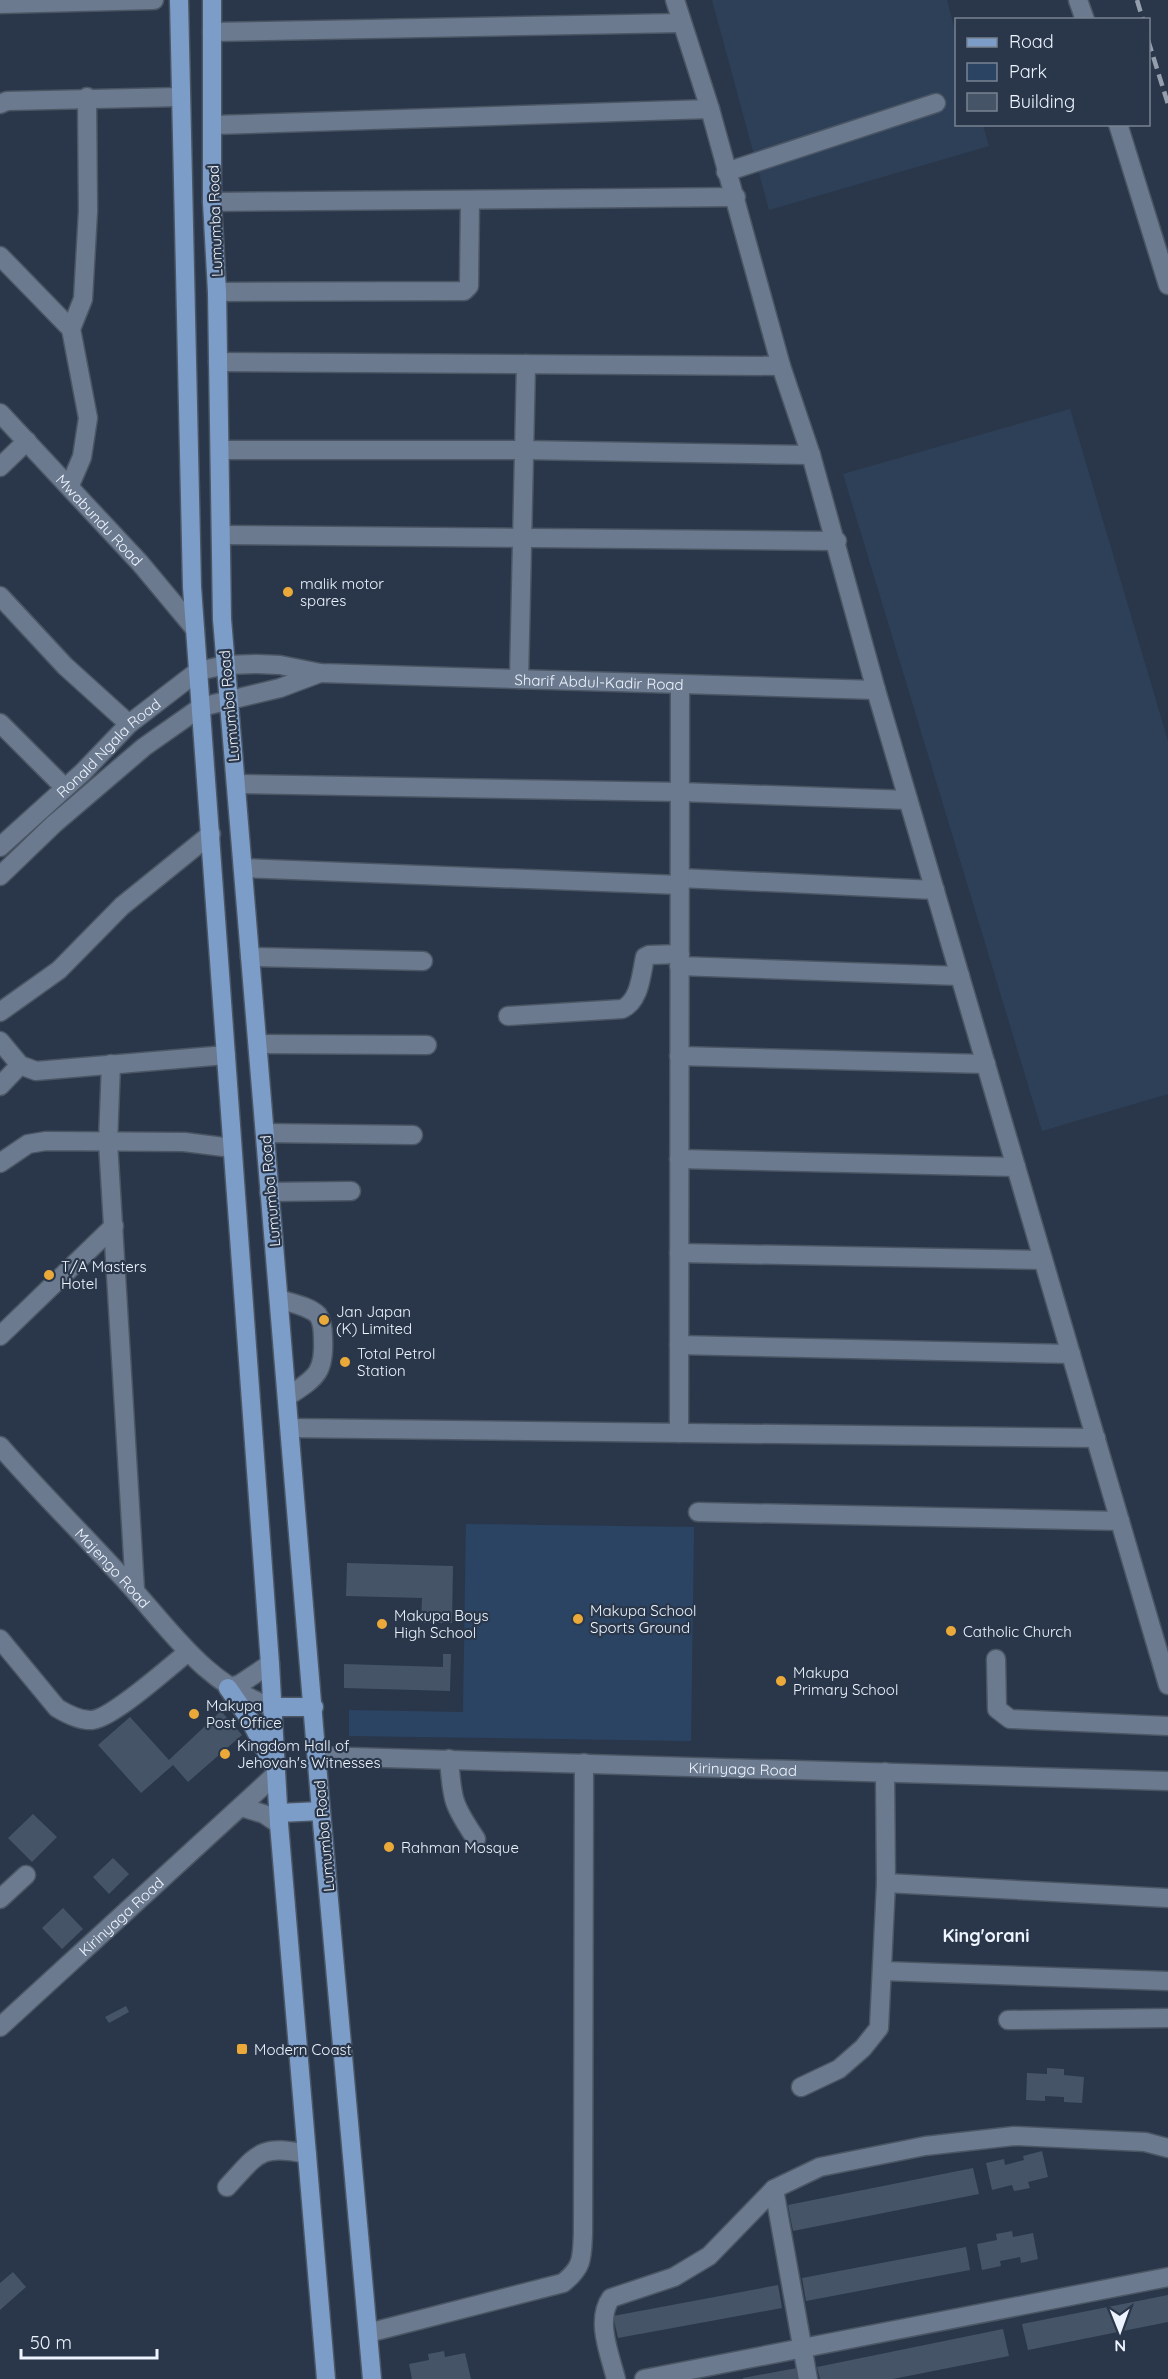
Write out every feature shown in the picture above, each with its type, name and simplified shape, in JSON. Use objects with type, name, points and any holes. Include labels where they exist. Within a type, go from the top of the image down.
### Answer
[{"type":"main road","name":"Lumumba Road","points":[[179,0],[195,629],[270,1664],[275,1772],[326,2379]]},
{"type":"main road","name":"Lumumba Road","points":[[212,0],[214,125],[212,202],[217,292],[222,619],[321,1811],[372,2379]]},
{"type":"main road","points":[[228,1688],[250,1720],[275,1772]]},
{"type":"main road","points":[[272,1707],[314,1707]]},
{"type":"main road","points":[[279,1819],[321,1811]]},
{"type":"street","points":[[0,4],[154,0]]},
{"type":"street","points":[[675,0],[710,109],[726,172],[736,197],[782,366],[837,541],[876,690],[1168,1685]]},
{"type":"street","points":[[1078,0],[1083,18]]},
{"type":"street","points":[[212,32],[681,22]]},
{"type":"street","points":[[0,104],[7,101],[87,97],[180,97]]},
{"type":"street","points":[[70,485],[82,457],[88,418],[71,329],[83,299],[88,211],[87,97]]},
{"type":"street","points":[[726,172],[936,103]]},
{"type":"street","points":[[214,125],[710,109]]},
{"type":"street","points":[[1119,126],[1168,285]]},
{"type":"street","points":[[212,202],[736,197]]},
{"type":"street","points":[[217,292],[464,291],[469,286],[470,200]]},
{"type":"street","points":[[0,256],[71,329]]},
{"type":"street","points":[[218,362],[782,366]]},
{"type":"street","points":[[519,679],[526,364]]},
{"type":"street","name":"Mwabundu Road","points":[[0,413],[70,485],[161,586],[195,629]]},
{"type":"street","points":[[0,467],[27,441]]},
{"type":"street","points":[[220,450],[524,450],[811,454]]},
{"type":"street","points":[[222,535],[837,541]]},
{"type":"street","points":[[0,596],[65,666],[129,724]]},
{"type":"street","name":"Ronald Ngala Road","points":[[0,847],[65,788],[129,724],[198,671],[226,665]]},
{"type":"street","name":"Sharif Abdul-Kadir Road","points":[[226,665],[280,665],[320,673],[876,690]]},
{"type":"street","name":"Sharif Abdul-Kadir Road","points":[[229,701],[280,688],[320,673]]},
{"type":"street","points":[[679,1433],[680,684]]},
{"type":"street","name":"Ronald Ngala Road","points":[[0,876],[54,824],[144,747],[201,707],[229,701]]},
{"type":"street","points":[[0,723],[65,788]]},
{"type":"street","points":[[236,784],[680,792],[909,800]]},
{"type":"street","points":[[0,1012],[59,970],[122,906],[210,834]]},
{"type":"street","points":[[243,868],[935,890]]},
{"type":"street","points":[[508,1016],[622,1010],[631,1005],[635,998],[645,957],[649,954],[680,960],[960,976]]},
{"type":"street","points":[[250,957],[423,962]]},
{"type":"street","points":[[0,1041],[20,1065],[36,1071],[226,1055]]},
{"type":"street","points":[[258,1044],[427,1045]]},
{"type":"street","points":[[680,1056],[986,1064]]},
{"type":"street","points":[[111,1064],[108,1142],[114,1226],[114,1283],[135,1590]]},
{"type":"street","points":[[0,1086],[20,1065]]},
{"type":"street","points":[[265,1133],[413,1135]]},
{"type":"street","points":[[0,1163],[28,1144],[69,1140],[184,1142],[232,1148]]},
{"type":"street","points":[[679,1159],[1016,1167]]},
{"type":"street","points":[[269,1192],[351,1191]]},
{"type":"street","points":[[0,1336],[114,1226]]},
{"type":"street","points":[[679,1253],[1043,1260]]},
{"type":"street","points":[[279,1299],[308,1309],[318,1316],[322,1328],[324,1360],[319,1372],[287,1397]]},
{"type":"street","points":[[679,1345],[1071,1354]]},
{"type":"street","points":[[290,1428],[1096,1438]]},
{"type":"street","name":"Majengo Road","points":[[0,1446],[135,1590],[188,1652],[228,1688],[272,1707]]},
{"type":"street","points":[[698,1512],[1120,1521]]},
{"type":"street","points":[[0,1640],[57,1708],[67,1714],[93,1720],[109,1714],[188,1652]]},
{"type":"street","points":[[996,1659],[997,1709],[1010,1719],[1168,1725]]},
{"type":"street","points":[[228,1688],[256,1675],[270,1664]]},
{"type":"street","name":"Kirinyaga Road","points":[[317,1756],[1168,1781]]},
{"type":"street","points":[[449,1759],[452,1798],[457,1811],[476,1839]]},
{"type":"street","points":[[368,2333],[563,2283],[578,2271],[582,2255],[583,2233],[584,1763]]},
{"type":"street","name":"Kirinyaga Road","points":[[0,2027],[241,1807],[275,1772]]},
{"type":"street","points":[[801,2087],[839,2069],[863,2048],[879,2028],[886,1883],[885,1772]]},
{"type":"street","points":[[241,1807],[279,1819]]},
{"type":"street","points":[[0,1899],[26,1875]]},
{"type":"street","points":[[886,1883],[1168,1898]]},
{"type":"street","points":[[883,1971],[1168,1981]]},
{"type":"street","points":[[1008,2020],[1168,2018]]},
{"type":"street","points":[[616,2379],[604,2321],[606,2305],[611,2298],[674,2277],[709,2256],[774,2189],[820,2167],[969,2139],[1014,2136],[1145,2142],[1168,2148]]},
{"type":"street","points":[[228,2187],[259,2153],[280,2149],[307,2154]]},
{"type":"street","points":[[774,2189],[808,2379]]},
{"type":"street","points":[[644,2379],[1168,2277]]},
{"type":"shaded area","points":[[712,0],[947,0],[955,30],[955,126],[983,126],[989,146],[769,210]]},
{"type":"shaded area","points":[[1070,409],[1168,741],[1168,1094],[1042,1131],[843,474]]},
{"type":"green space","name":"Makupa School Sports Ground","points":[[466,1524],[694,1527],[691,1741],[349,1736],[349,1710],[463,1712]]},
{"type":"building","points":[[347,1563],[453,1566],[452,1623],[421,1623],[422,1598],[346,1596]]},
{"type":"building","points":[[443,1654],[451,1654],[450,1691],[344,1688],[344,1664],[443,1667]]},
{"type":"building","points":[[221,1711],[242,1735],[188,1782],[173,1765],[141,1793],[98,1745],[130,1717],[169,1760]]},
{"type":"building","points":[[33,1814],[57,1837],[32,1862],[8,1838]]},
{"type":"building","points":[[113,1858],[129,1874],[109,1894],[93,1877]]},
{"type":"building","points":[[63,1908],[83,1929],[62,1949],[42,1928]]},
{"type":"building","points":[[126,2006],[129,2012],[109,2023],[105,2017]]},
{"type":"building","points":[[1047,2068],[1064,2069],[1064,2075],[1084,2077],[1082,2103],[1064,2102],[1064,2097],[1045,2096],[1045,2101],[1026,2100],[1027,2073],[1047,2074]]},
{"type":"building","points":[[1042,2151],[1048,2177],[1028,2182],[1030,2188],[1014,2191],[1012,2185],[992,2190],[986,2163],[1004,2159],[1005,2165],[1024,2160],[1023,2156]]},
{"type":"building","points":[[973,2168],[979,2194],[793,2231],[788,2205]]},
{"type":"building","points":[[1012,2231],[1013,2237],[1033,2233],[1038,2259],[1021,2263],[1020,2257],[1000,2261],[1001,2266],[982,2270],[977,2244],[997,2240],[996,2234]]},
{"type":"building","points":[[966,2247],[970,2270],[806,2301],[802,2278]]},
{"type":"building","points":[[13,2272],[26,2287],[0,2310],[0,2283]]},
{"type":"building","points":[[778,2285],[782,2308],[618,2338],[613,2316]]},
{"type":"building","points":[[1168,2295],[1168,2322],[1028,2350],[1022,2324]]},
{"type":"building","points":[[1003,2329],[1009,2356],[893,2379],[820,2379],[817,2367]]},
{"type":"building","points":[[444,2351],[445,2357],[465,2353],[471,2379],[412,2379],[409,2364],[429,2360],[428,2354]]},
{"type":"building","points":[[797,2368],[800,2379],[743,2379],[743,2378]]},
{"type":"railway","points":[[1137,0],[1142,18]]},
{"type":"railway","points":[[1150,46],[1168,104]]},
{"type":"place","name":"malik motor spares","points":[[288,592]]},
{"type":"place","name":"T/A Masters Hotel","points":[[49,1275]]},
{"type":"place","name":"Jan Japan (K) Limited","points":[[324,1320]]},
{"type":"place","name":"Total Petrol Station","points":[[345,1362]]},
{"type":"place","name":"Makupa School Sports Ground","points":[[578,1619]]},
{"type":"place","name":"Makupa Boys High School","points":[[382,1624]]},
{"type":"place","name":"Catholic Church","points":[[951,1631]]},
{"type":"place","name":"Makupa Primary School","points":[[781,1681]]},
{"type":"place","name":"Makupa Post Office","points":[[194,1714]]},
{"type":"place","name":"Kingdom Hall of Jehovah's Witnesses","points":[[225,1754]]},
{"type":"place","name":"Rahman Mosque","points":[[389,1847]]},
{"type":"place","name":"Modern Coast","points":[[242,2049]]},
{"type":"district","name":"King'orani","points":[[986,1935]]}]
